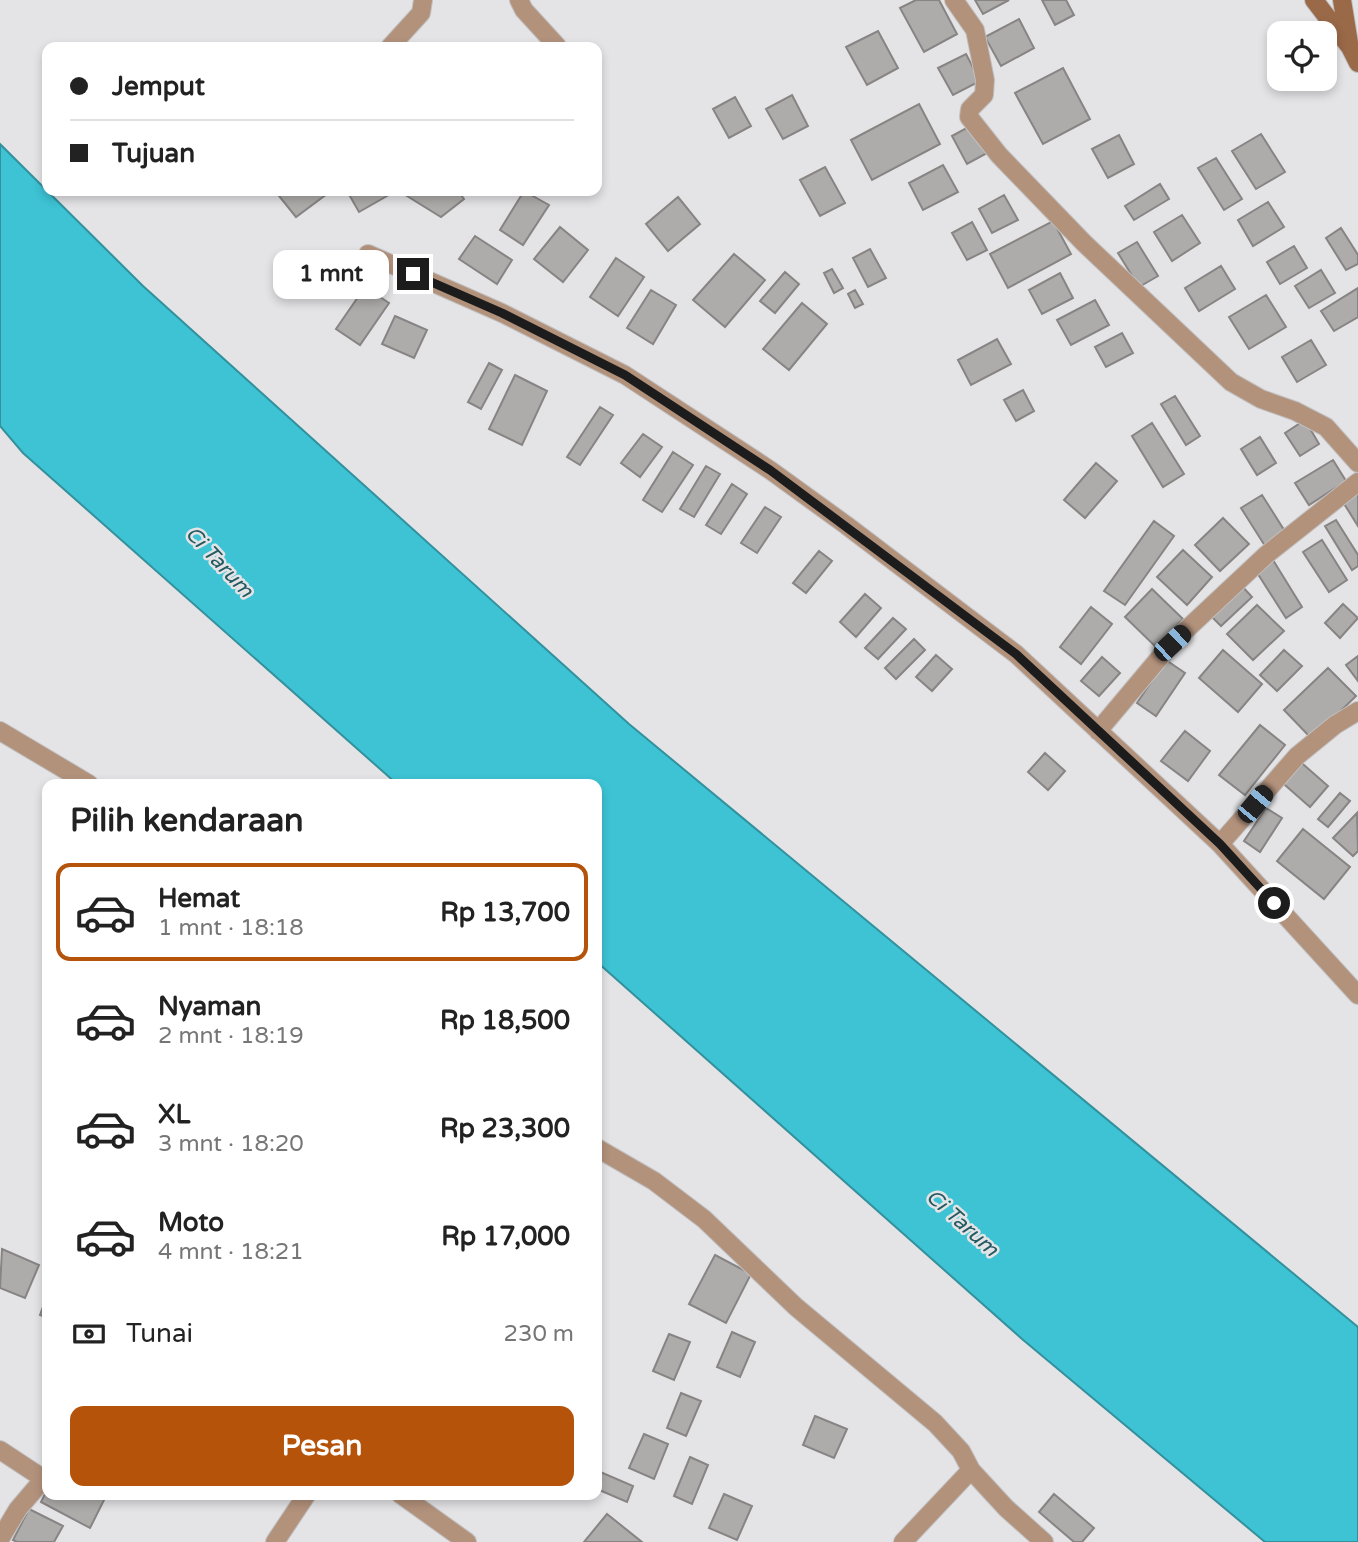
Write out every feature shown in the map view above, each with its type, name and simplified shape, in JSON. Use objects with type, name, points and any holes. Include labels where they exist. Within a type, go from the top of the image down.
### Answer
[{"type":"street","points":[[395,42],[421,13],[423,0]]},
{"type":"street","points":[[519,0],[524,10],[553,42]]},
{"type":"street","points":[[954,0],[975,30],[985,80],[984,95],[970,109],[969,117],[999,155],[1084,243],[1231,382],[1262,400],[1295,411],[1326,427],[1358,463]]},
{"type":"street","points":[[1314,0],[1354,55]]},
{"type":"street","points":[[1342,0],[1354,55]]},
{"type":"street","points":[[368,254],[502,313],[625,375],[770,470],[1005,646],[1220,844],[1358,995]]},
{"type":"street","points":[[1098,732],[1172,643],[1266,555],[1358,482]]},
{"type":"street","points":[[1220,844],[1297,756],[1335,725],[1358,711]]},
{"type":"street","points":[[0,731],[81,779]]},
{"type":"street","points":[[602,1151],[654,1181],[704,1219],[796,1307],[935,1423],[961,1451],[971,1470],[1006,1508],[1044,1542]]},
{"type":"street","points":[[0,1450],[42,1475]]},
{"type":"street","points":[[903,1542],[971,1470]]},
{"type":"street","points":[[0,1539],[18,1509],[42,1482]]},
{"type":"street","points":[[275,1542],[303,1500]]},
{"type":"street","points":[[408,1500],[467,1542]]},
{"type":"water","name":"Ci Tarum","points":[[0,144],[42,186],[42,196],[52,196],[143,286],[629,724],[1358,1327],[1358,1542],[1265,1542],[1022,1339],[602,966],[602,779],[391,779],[23,453],[0,426]]},
{"type":"building","points":[[916,0],[939,0],[957,34],[924,52],[900,8]]},
{"type":"building","points":[[975,0],[1009,0],[983,14]]},
{"type":"building","points":[[1042,0],[1066,0],[1074,15],[1055,25]]},
{"type":"building","points":[[1019,19],[1034,48],[1001,66],[985,37]]},
{"type":"building","points":[[878,31],[898,68],[867,85],[846,47]]},
{"type":"building","points":[[966,54],[980,81],[953,95],[938,68]]},
{"type":"building","points":[[1063,68],[1090,119],[1043,144],[1015,93]]},
{"type":"building","points":[[792,95],[808,126],[783,139],[766,109]]},
{"type":"building","points":[[735,97],[751,126],[729,138],[713,109]]},
{"type":"building","points":[[919,104],[940,144],[872,180],[851,140]]},
{"type":"building","points":[[972,125],[987,153],[967,164],[952,136]]},
{"type":"building","points":[[1261,134],[1285,172],[1256,189],[1232,151]]},
{"type":"building","points":[[1119,135],[1134,164],[1108,178],[1092,149]]},
{"type":"building","points":[[1216,158],[1242,199],[1224,210],[1198,168]]},
{"type":"building","points":[[943,165],[958,192],[923,210],[909,183]]},
{"type":"building","points":[[825,167],[845,203],[820,216],[800,180]]},
{"type":"building","points":[[1160,184],[1169,199],[1134,220],[1125,206]]},
{"type":"building","points":[[1004,195],[1018,220],[992,233],[979,209]]},
{"type":"building","points":[[279,196],[324,196],[296,217]]},
{"type":"building","points":[[350,196],[387,196],[359,212]]},
{"type":"building","points":[[407,196],[462,196],[464,199],[441,217]]},
{"type":"building","points":[[521,196],[533,196],[549,205],[523,245],[500,230]]},
{"type":"building","points":[[678,197],[700,224],[668,251],[646,224]]},
{"type":"building","points":[[1268,202],[1284,227],[1253,246],[1238,220]]},
{"type":"building","points":[[1182,215],[1200,243],[1172,261],[1154,232]]},
{"type":"building","points":[[1053,221],[1071,254],[1008,288],[990,254]]},
{"type":"building","points":[[972,222],[987,250],[967,260],[952,233]]},
{"type":"building","points":[[560,227],[588,250],[563,282],[534,259]]},
{"type":"building","points":[[1341,228],[1358,255],[1358,264],[1346,270],[1326,238]]},
{"type":"building","points":[[475,236],[512,260],[497,284],[459,259]]},
{"type":"building","points":[[1137,242],[1158,276],[1139,287],[1118,253]]},
{"type":"building","points":[[1294,246],[1307,268],[1280,284],[1267,262]]},
{"type":"building","points":[[870,249],[886,278],[868,287],[853,258]]},
{"type":"building","points":[[734,254],[765,280],[725,327],[693,300]]},
{"type":"building","points":[[616,258],[644,277],[618,316],[590,297]]},
{"type":"building","points":[[1221,266],[1235,289],[1199,311],[1185,288]]},
{"type":"building","points":[[832,269],[843,288],[834,293],[824,273]]},
{"type":"building","points":[[1321,270],[1335,293],[1309,308],[1295,286]]},
{"type":"building","points":[[785,272],[799,284],[775,313],[760,301]]},
{"type":"building","points":[[1060,273],[1073,298],[1042,314],[1029,290]]},
{"type":"building","points":[[365,287],[389,303],[360,345],[336,329]]},
{"type":"building","points":[[1358,288],[1358,317],[1334,331],[1321,311]]},
{"type":"building","points":[[651,290],[676,305],[653,344],[627,328]]},
{"type":"building","points":[[855,290],[863,304],[855,308],[848,294]]},
{"type":"building","points":[[1266,295],[1286,327],[1249,349],[1229,317]]},
{"type":"building","points":[[1095,300],[1109,325],[1071,345],[1057,320]]},
{"type":"building","points":[[802,303],[827,324],[789,370],[763,349]]},
{"type":"building","points":[[395,316],[427,330],[414,358],[382,344]]},
{"type":"building","points":[[1122,333],[1133,353],[1106,367],[1095,347]]},
{"type":"building","points":[[997,339],[1011,364],[971,385],[958,360]]},
{"type":"building","points":[[1311,340],[1326,365],[1297,382],[1282,357]]},
{"type":"building","points":[[489,363],[502,370],[481,409],[468,402]]},
{"type":"building","points":[[515,375],[547,391],[522,445],[489,429]]},
{"type":"building","points":[[1023,390],[1034,411],[1016,421],[1004,400]]},
{"type":"building","points":[[1175,396],[1200,436],[1186,445],[1161,404]]},
{"type":"building","points":[[600,407],[613,415],[580,465],[567,457]]},
{"type":"building","points":[[1305,420],[1319,444],[1300,456],[1285,433]]},
{"type":"building","points":[[1152,423],[1184,474],[1163,487],[1132,436]]},
{"type":"building","points":[[643,434],[662,447],[640,477],[621,463]]},
{"type":"building","points":[[1260,437],[1276,463],[1257,475],[1241,449]]},
{"type":"building","points":[[673,452],[693,465],[662,512],[643,500]]},
{"type":"building","points":[[1333,460],[1346,481],[1309,505],[1295,483]]},
{"type":"building","points":[[1096,463],[1117,481],[1085,518],[1064,500]]},
{"type":"building","points":[[706,466],[720,474],[694,517],[680,509]]},
{"type":"building","points":[[732,484],[747,494],[721,534],[706,525]]},
{"type":"building","points":[[1358,489],[1358,526],[1341,499]]},
{"type":"building","points":[[1262,495],[1286,533],[1265,546],[1241,508]]},
{"type":"building","points":[[765,507],[781,517],[757,553],[741,543]]},
{"type":"building","points":[[1223,518],[1249,544],[1220,571],[1195,545]]},
{"type":"building","points":[[1336,520],[1358,555],[1358,566],[1352,570],[1325,526]]},
{"type":"building","points":[[1154,521],[1174,536],[1125,605],[1104,591]]},
{"type":"building","points":[[1322,540],[1347,580],[1329,592],[1303,552]]},
{"type":"building","points":[[1183,550],[1212,577],[1187,605],[1157,577]]},
{"type":"building","points":[[819,551],[832,561],[806,593],[793,583]]},
{"type":"building","points":[[1273,560],[1302,607],[1286,618],[1256,571]]},
{"type":"building","points":[[1240,584],[1252,597],[1221,626],[1208,613]]},
{"type":"building","points":[[1152,589],[1183,619],[1156,647],[1125,617]]},
{"type":"building","points":[[865,594],[881,608],[856,637],[840,622]]},
{"type":"building","points":[[1343,604],[1358,618],[1340,638],[1325,623]]},
{"type":"building","points":[[1257,605],[1284,631],[1253,660],[1227,634]]},
{"type":"building","points":[[1091,607],[1112,624],[1081,664],[1060,647]]},
{"type":"building","points":[[893,618],[906,629],[878,659],[865,648]]},
{"type":"building","points":[[914,639],[925,650],[896,679],[885,668]]},
{"type":"building","points":[[1223,650],[1262,684],[1238,712],[1199,678]]},
{"type":"building","points":[[1284,650],[1302,666],[1277,691],[1260,675]]},
{"type":"building","points":[[936,655],[952,669],[932,691],[916,677]]},
{"type":"building","points":[[1358,656],[1358,681],[1346,665]]},
{"type":"building","points":[[1102,657],[1120,673],[1099,696],[1081,681]]},
{"type":"building","points":[[1166,660],[1185,673],[1156,716],[1137,703]]},
{"type":"building","points":[[1328,668],[1356,696],[1312,739],[1284,710]]},
{"type":"building","points":[[1260,725],[1285,745],[1245,795],[1219,775]]},
{"type":"building","points":[[1185,731],[1210,751],[1188,781],[1161,761]]},
{"type":"building","points":[[1045,753],[1065,771],[1048,790],[1028,772]]},
{"type":"building","points":[[1296,758],[1328,786],[1310,807],[1278,779]]},
{"type":"building","points":[[1340,793],[1350,801],[1328,827],[1318,819]]},
{"type":"building","points":[[1266,808],[1282,818],[1260,852],[1244,841]]},
{"type":"building","points":[[1357,813],[1358,851],[1353,856],[1333,838]]},
{"type":"building","points":[[1303,829],[1350,867],[1324,899],[1277,861]]},
{"type":"building","points":[[2,1249],[39,1265],[25,1298],[0,1288]]},
{"type":"building","points":[[715,1255],[751,1274],[726,1323],[689,1304]]},
{"type":"building","points":[[732,1332],[755,1342],[740,1377],[717,1367]]},
{"type":"building","points":[[669,1334],[690,1342],[674,1380],[653,1371]]},
{"type":"building","points":[[681,1393],[701,1401],[686,1436],[667,1428]]},
{"type":"building","points":[[815,1416],[847,1429],[834,1458],[803,1445]]},
{"type":"building","points":[[644,1434],[668,1444],[654,1479],[629,1468]]},
{"type":"building","points":[[690,1457],[708,1465],[692,1504],[674,1496]]},
{"type":"building","points":[[602,1473],[633,1486],[627,1502],[602,1491]]},
{"type":"building","points":[[724,1494],[752,1506],[737,1540],[709,1528]]},
{"type":"building","points":[[1054,1494],[1094,1528],[1082,1542],[1074,1542],[1039,1512]]},
{"type":"building","points":[[42,1500],[104,1500],[90,1528],[41,1502]]},
{"type":"building","points":[[29,1509],[63,1526],[54,1542],[13,1540]]},
{"type":"building","points":[[607,1514],[642,1542],[584,1542]]},
{"type":"route","points":[[413,274],[502,313],[625,375],[770,470],[1016,654],[1220,844],[1274,903]]}]
